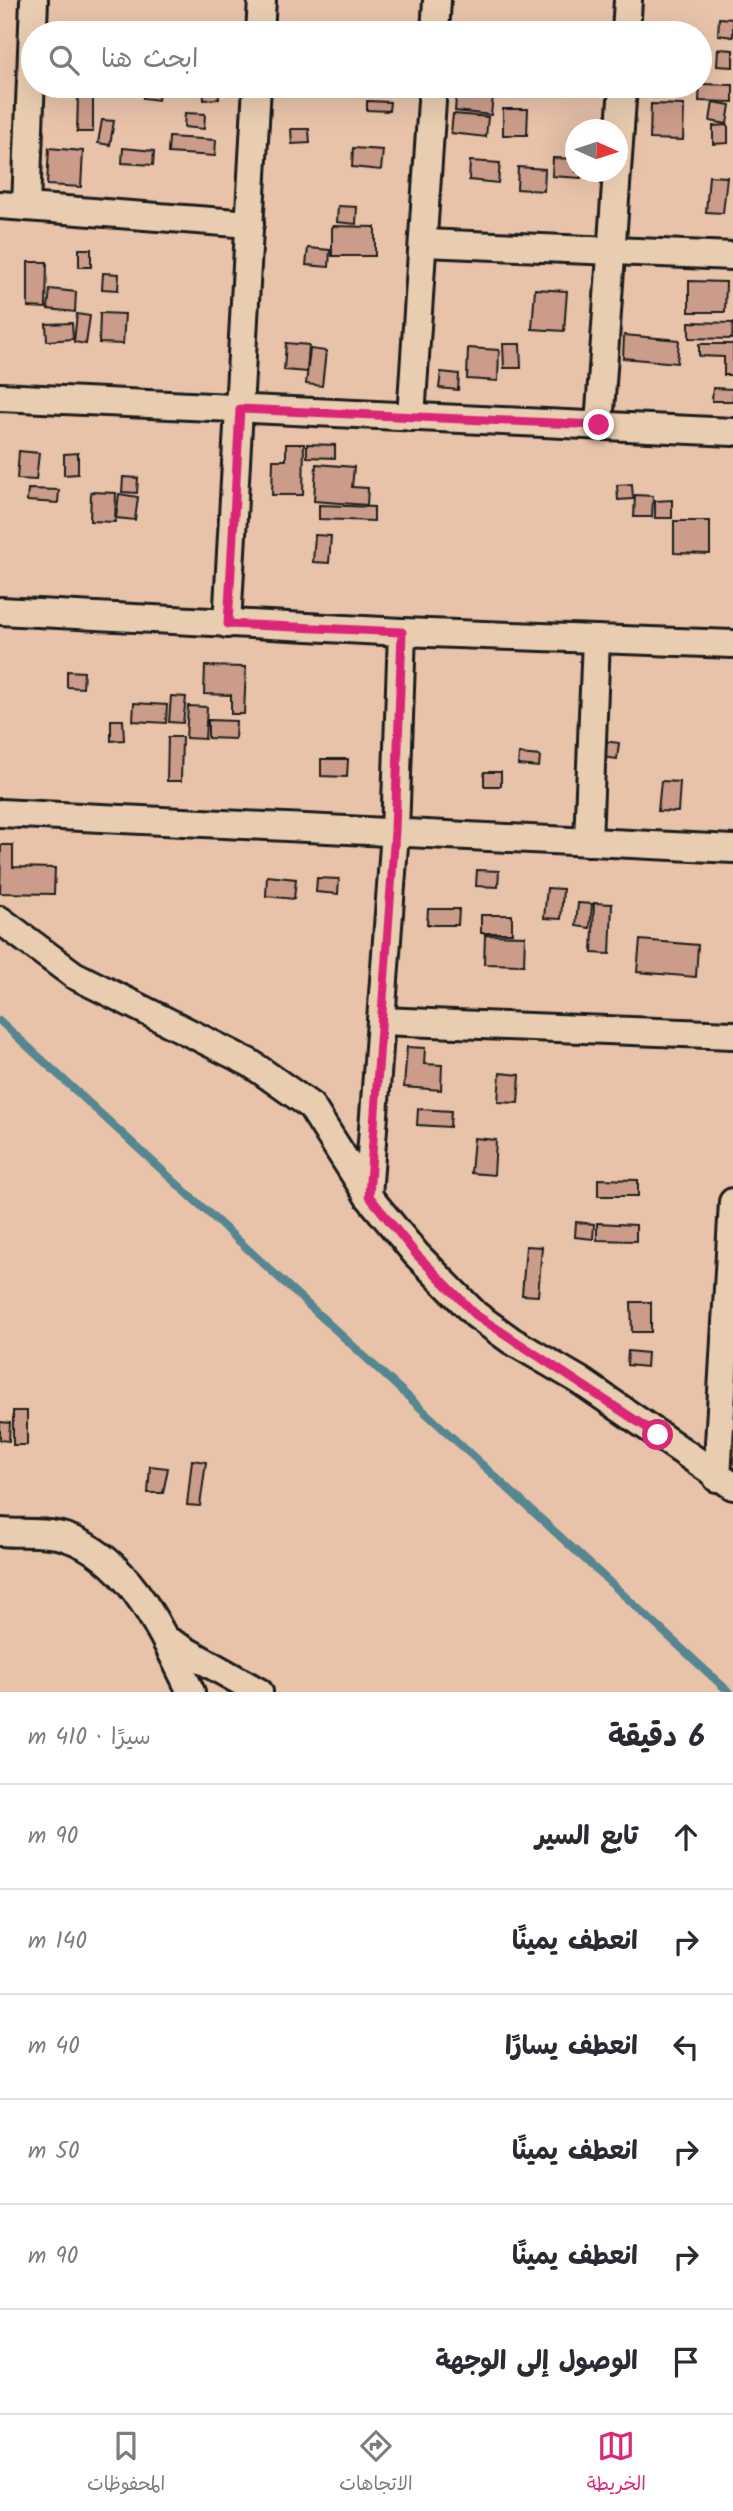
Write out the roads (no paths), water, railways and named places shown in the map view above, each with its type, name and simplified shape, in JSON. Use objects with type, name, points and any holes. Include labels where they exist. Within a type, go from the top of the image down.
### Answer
[{"type":"street","points":[[32,21],[34,0]]},
{"type":"street","points":[[261,21],[262,0]]},
{"type":"street","points":[[436,21],[437,0]]},
{"type":"street","points":[[627,21],[628,0]]},
{"type":"street","points":[[24,98],[13,206],[250,224]]},
{"type":"street","points":[[228,624],[256,98]]},
{"type":"street","points":[[411,417],[425,243],[432,98]]},
{"type":"street","points":[[599,425],[622,98]]},
{"type":"street","points":[[425,243],[733,256]]},
{"type":"street","points":[[0,397],[733,432]]},
{"type":"street","points":[[0,611],[402,632],[733,644]]},
{"type":"street","points":[[369,1196],[395,831],[402,632]]},
{"type":"street","points":[[588,842],[596,639]]},
{"type":"street","points":[[0,813],[733,849]]},
{"type":"street","points":[[0,919],[74,975],[250,1063],[311,1106],[369,1196],[416,1254],[476,1315],[512,1341],[579,1380],[725,1482]]},
{"type":"street","points":[[381,1021],[733,1035]]},
{"type":"street","points":[[725,1482],[733,1202]]},
{"type":"street","points":[[0,1532],[64,1537],[96,1553],[134,1589],[167,1640],[190,1691]]},
{"type":"street","points":[[167,1640],[259,1692]]},
{"type":"waterway","points":[[0,1021],[729,1692]]}]
